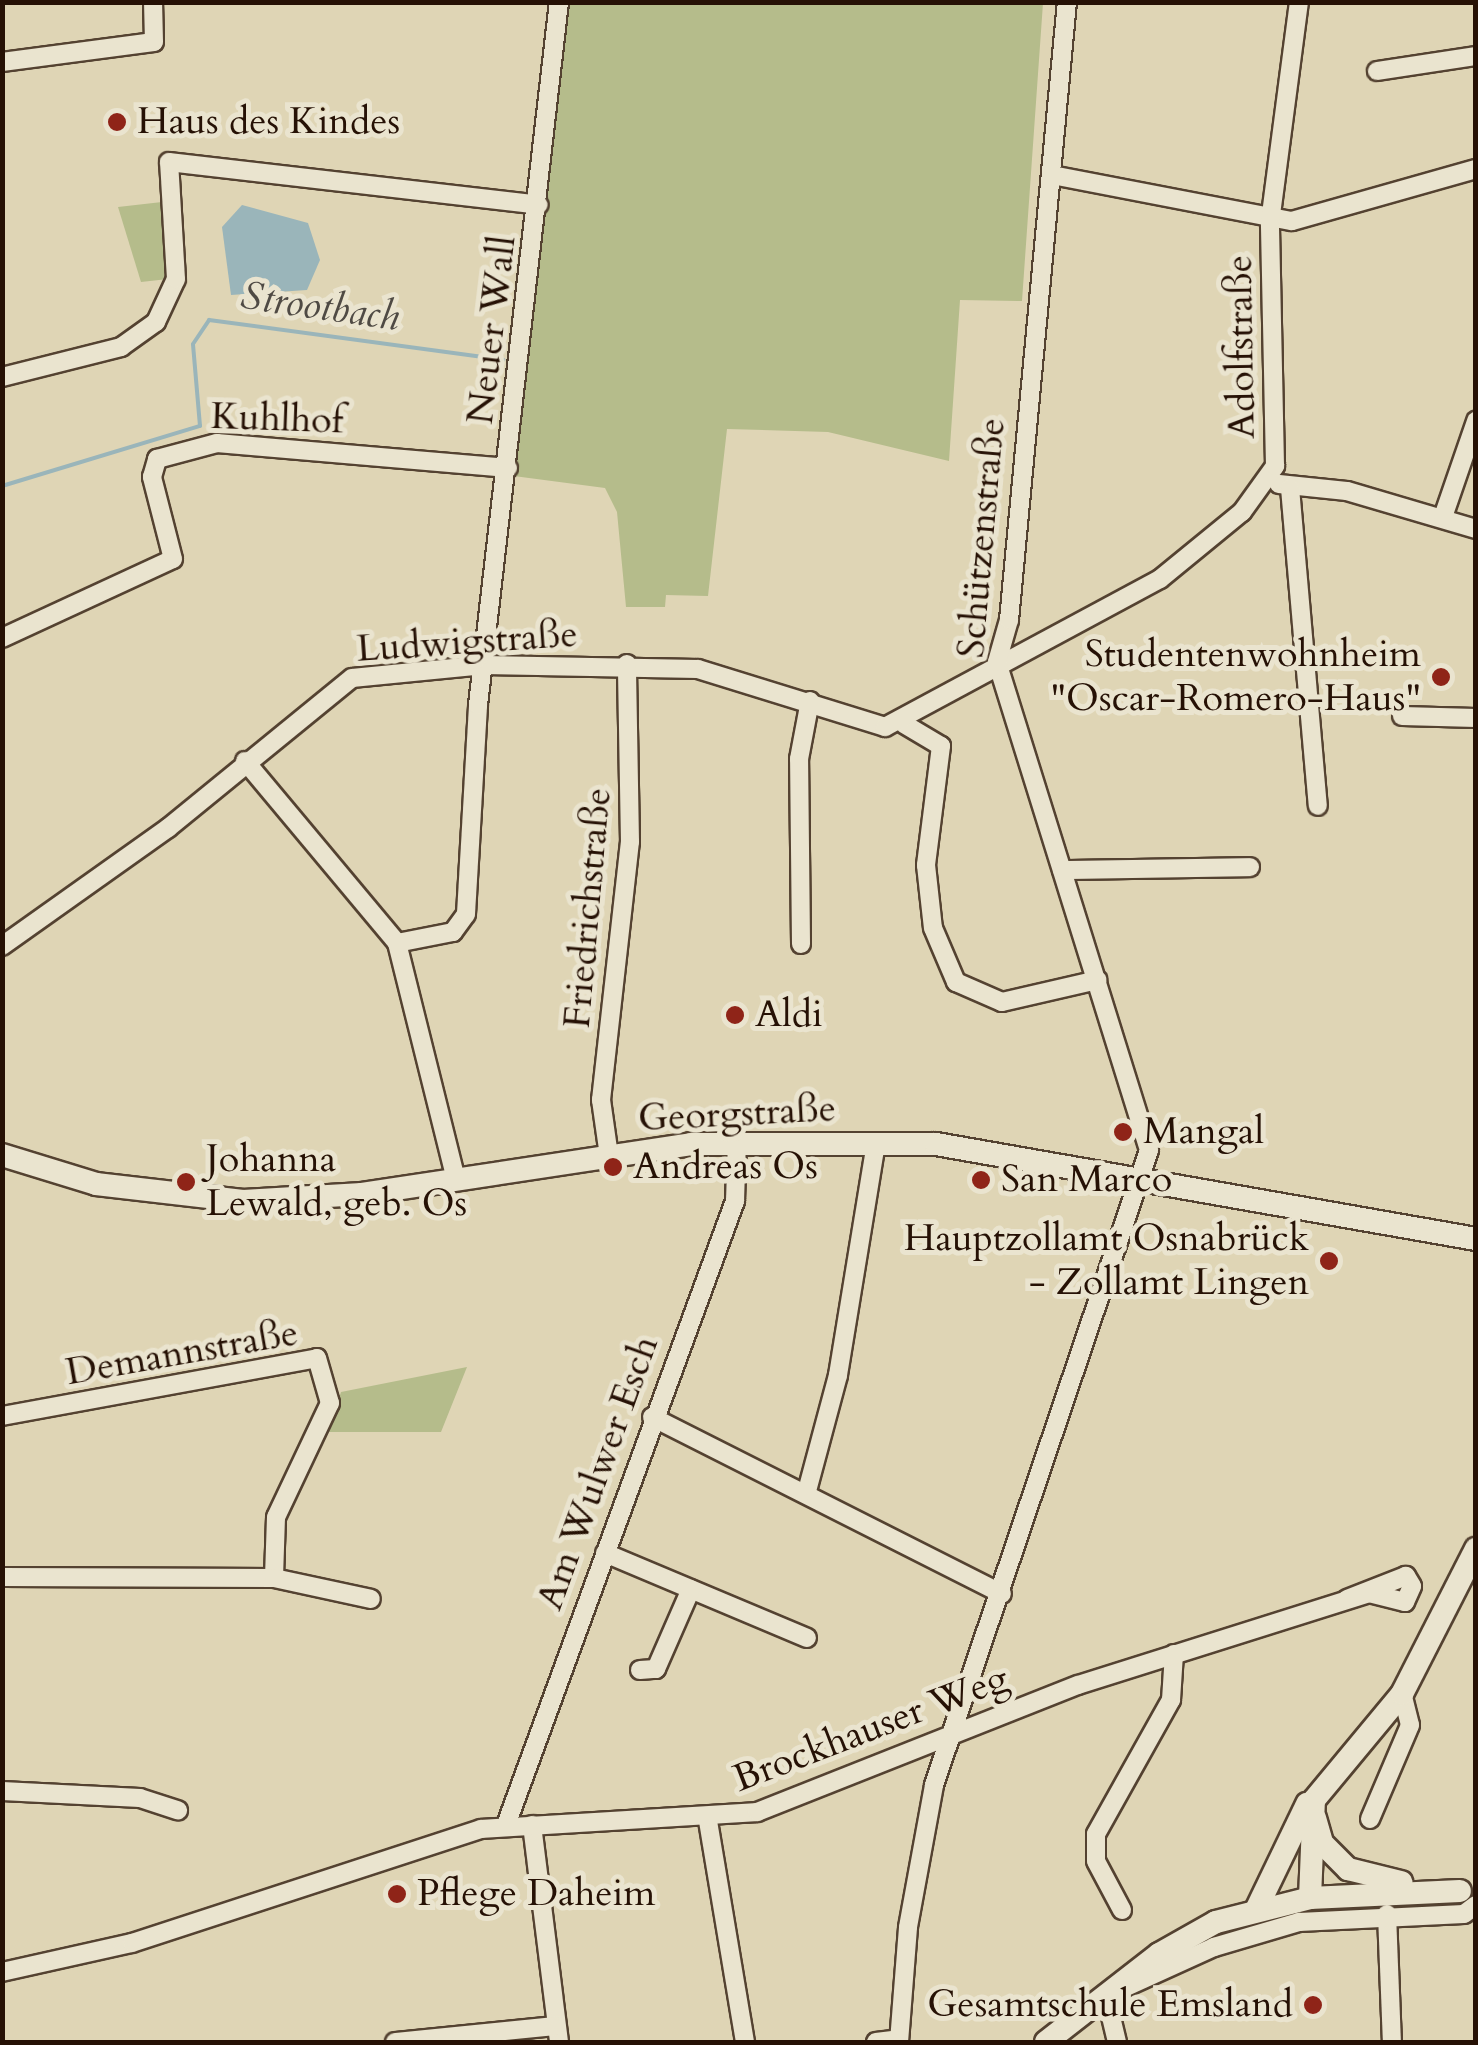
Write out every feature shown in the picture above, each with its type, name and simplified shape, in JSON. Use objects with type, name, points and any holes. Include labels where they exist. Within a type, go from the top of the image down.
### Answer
[{"type":"main road","name":"Georgstraße","points":[[2,1155],[96,1184],[208,1200],[456,1180],[737,1141],[876,1144],[1015,1153],[1476,1240]]},
{"type":"main road","points":[[1420,1230],[1476,1255]]},
{"type":"main road","points":[[1256,1910],[1314,1800],[1402,1694],[1476,1549]]},
{"type":"main road","points":[[1314,1800],[1316,1828],[1336,1859],[1392,1896]]},
{"type":"main road","points":[[1310,1898],[1314,1800]]},
{"type":"main road","points":[[1046,2042],[1178,1942],[1256,1910],[1310,1898],[1392,1896],[1472,1902]]},
{"type":"street","points":[[2,62],[154,42],[153,2]]},
{"type":"street","name":"Neuer Wall","points":[[397,943],[463,925],[484,666],[539,206],[558,2]]},
{"type":"street","name":"Schützenstraße","points":[[899,2041],[918,1862],[950,1739],[1140,1177],[1146,1133],[997,662],[1052,176],[1066,2]]},
{"type":"street","name":"Adolfstraße","points":[[997,662],[1160,579],[1270,479],[1278,410],[1270,222],[1299,2]]},
{"type":"street","points":[[1377,71],[1476,56]]},
{"type":"street","points":[[2,377],[121,347],[156,322],[176,279],[169,162],[539,206]]},
{"type":"street","points":[[1052,176],[1270,222],[1328,214],[1476,169]]},
{"type":"street","points":[[1444,517],[1476,421]]},
{"type":"street","name":"Kuhlhof","points":[[2,638],[173,560],[152,477],[157,459],[217,443],[508,468]]},
{"type":"street","points":[[1270,479],[1290,488],[1347,492],[1476,528]]},
{"type":"street","points":[[1290,488],[1318,806]]},
{"type":"street","points":[[997,662],[904,724],[941,746],[926,864],[933,928],[956,982],[1002,1002],[1097,980]]},
{"type":"street","name":"Ludwigstraße","points":[[2,946],[352,678],[484,666],[627,664],[733,674],[866,724],[904,724]]},
{"type":"street","name":"Friedrichstraße","points":[[610,1156],[600,1100],[630,842],[627,664]]},
{"type":"street","points":[[801,944],[799,758],[810,701]]},
{"type":"street","points":[[1402,716],[1476,718]]},
{"type":"street","points":[[245,760],[397,943],[456,1180]]},
{"type":"street","points":[[1062,870],[1250,867]]},
{"type":"street","name":"Am Wulwer Esch","points":[[506,1826],[652,1417],[735,1201],[737,1141]]},
{"type":"street","points":[[806,1491],[838,1375],[876,1144]]},
{"type":"street","name":"Demannstraße","points":[[2,1416],[317,1358],[330,1403],[276,1517],[274,1578]]},
{"type":"street","points":[[652,1417],[806,1491],[1002,1594]]},
{"type":"street","points":[[606,1554],[807,1638]]},
{"type":"street","name":"Brockhauser Weg","points":[[2,1972],[132,1943],[318,1876],[506,1826],[708,1821],[807,1796],[1174,1654],[1406,1576],[1412,1586],[1405,1602],[1346,1599]]},
{"type":"street","points":[[2,1577],[274,1578],[371,1599]]},
{"type":"street","points":[[640,1670],[656,1669],[691,1589]]},
{"type":"street","points":[[1122,1910],[1096,1860],[1096,1834],[1171,1700],[1174,1654]]},
{"type":"street","points":[[1370,1819],[1410,1725],[1402,1694]]},
{"type":"street","points":[[2,1792],[140,1798],[178,1810]]},
{"type":"street","points":[[708,1821],[745,2042]]},
{"type":"street","points":[[394,2042],[558,2034],[532,1825]]},
{"type":"street","points":[[1392,1896],[1392,2042]]},
{"type":"street","points":[[1117,2042],[1106,1996],[1251,1934],[1392,1896],[1472,1902]]},
{"type":"street","points":[[876,2042],[899,2041]]},
{"type":"green space","points":[[563,3],[1043,3],[1022,301],[960,300],[949,461],[828,432],[727,429],[708,596],[666,595],[665,607],[626,607],[617,512],[605,488],[507,475]]},
{"type":"green space","points":[[162,202],[168,279],[141,282],[118,207]]},
{"type":"green space","points":[[467,1367],[441,1432],[328,1432],[341,1392]]},
{"type":"water","points":[[242,205],[308,223],[320,260],[307,290],[231,295],[222,227]]},
{"type":"waterway","name":"Strootbach","points":[[2,486],[200,426],[193,344],[209,320],[503,360]]},
{"type":"place","name":"Haus des Kindes","points":[[117,122]]},
{"type":"place","name":"Studentenwohnheim \"Oscar-Romero-Haus\"","points":[[1441,677]]},
{"type":"place","name":"Aldi","points":[[735,1015]]},
{"type":"place","name":"Mangal","points":[[1123,1132]]},
{"type":"place","name":"Andreas Os","points":[[613,1167]]},
{"type":"place","name":"San Marco","points":[[981,1180]]},
{"type":"place","name":"Johanna Lewald, geb. Os","points":[[186,1182]]},
{"type":"place","name":"Hauptzollamt Osnabrück - Zollamt Lingen","points":[[1329,1261]]},
{"type":"place","name":"Pflege Daheim","points":[[397,1894]]},
{"type":"place","name":"Gesamtschule Emsland","points":[[1313,2005]]}]
